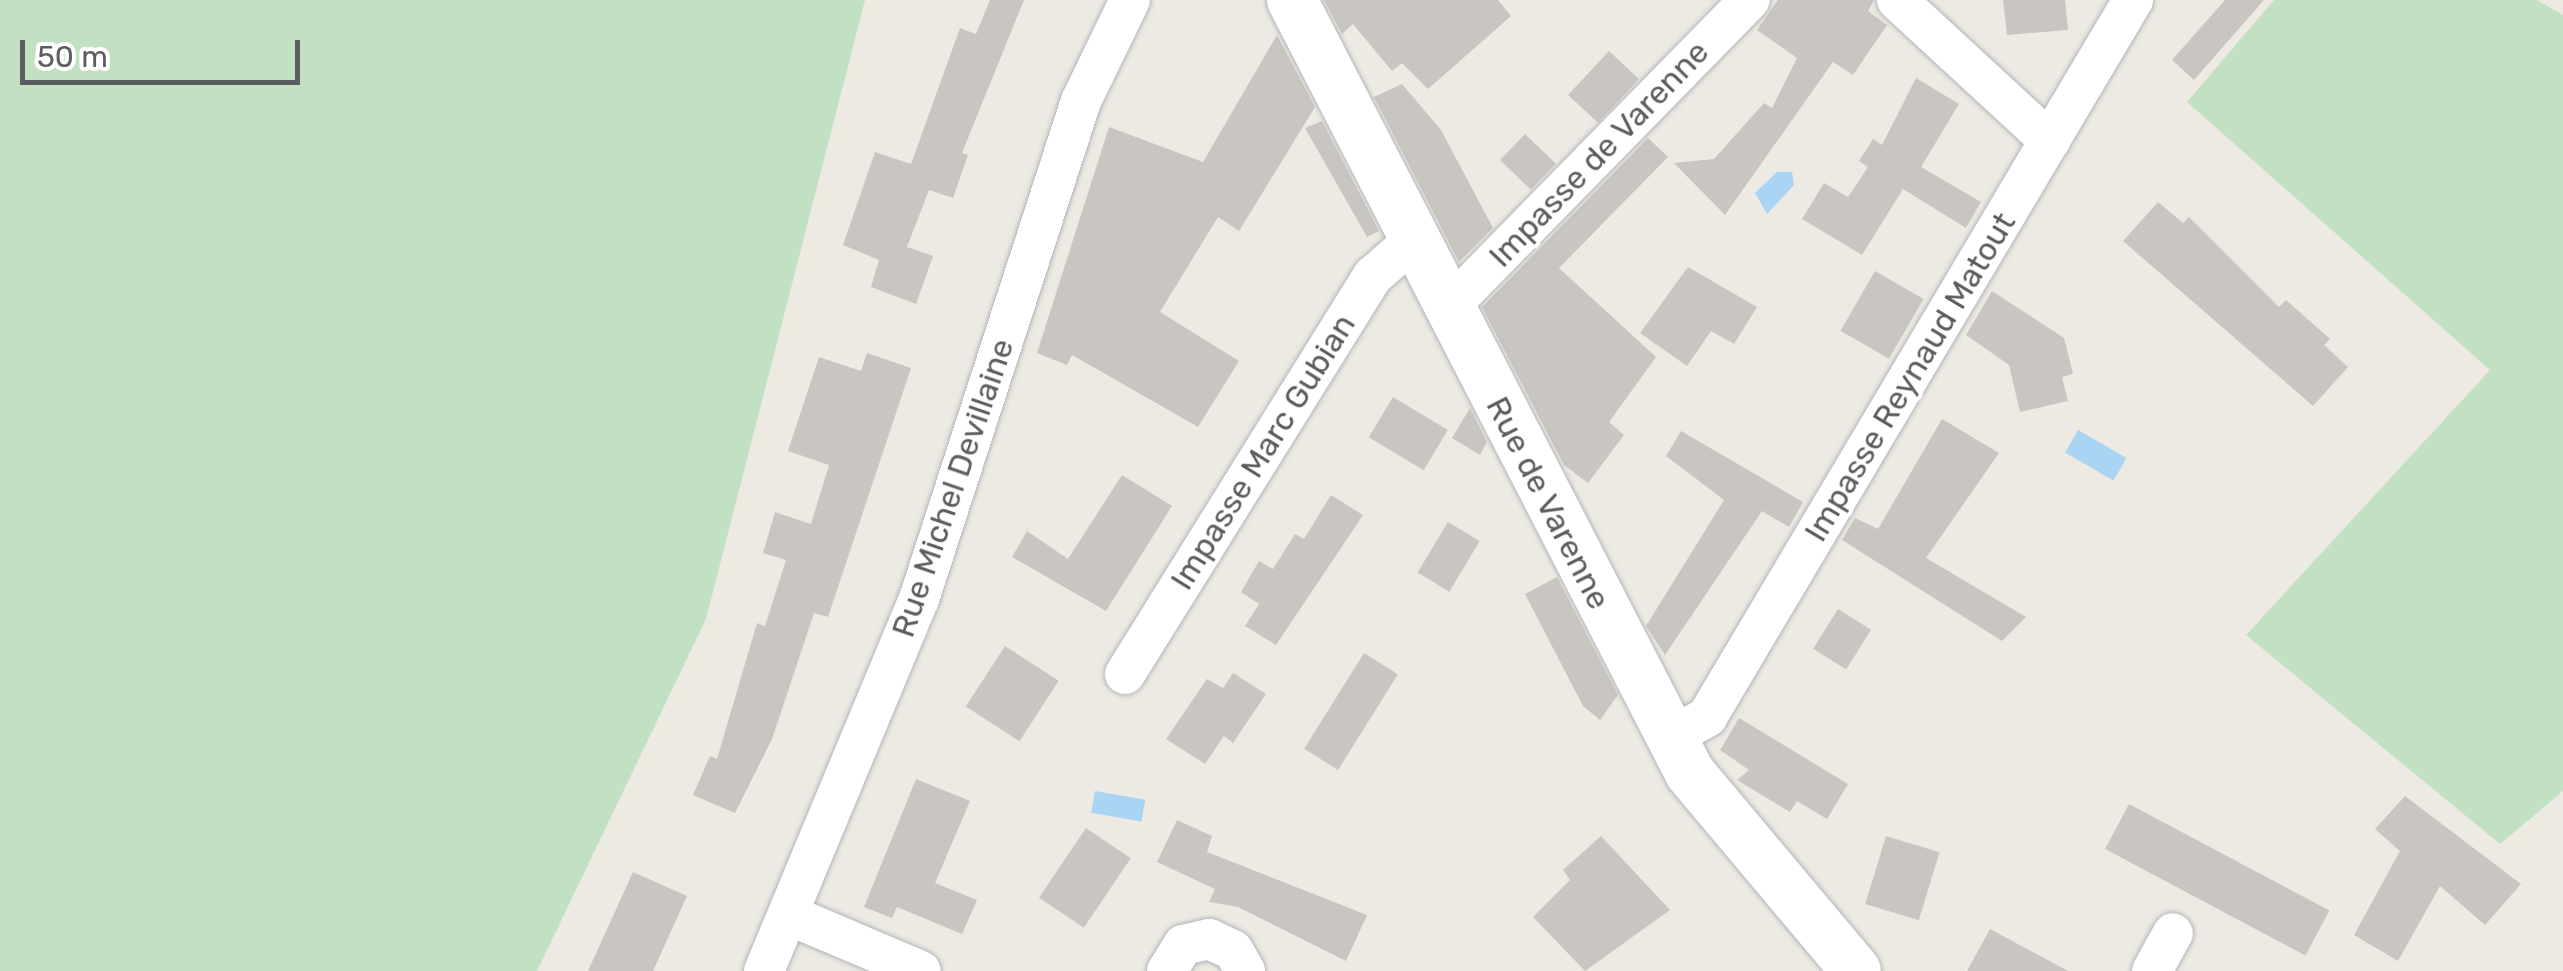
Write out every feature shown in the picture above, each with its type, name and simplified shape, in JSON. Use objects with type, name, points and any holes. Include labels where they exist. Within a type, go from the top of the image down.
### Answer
[{"type":"street","name":"Rue Michel Devillaine","points":[[764,971],[918,599],[1081,101],[1130,0]]},
{"type":"street","name":"Rue de Varenne","points":[[1292,0],[1670,738],[1789,900],[1856,971]]},
{"type":"street","name":"Impasse de Varenne","points":[[1448,308],[1750,0]]},
{"type":"street","points":[[1897,0],[2050,141]]},
{"type":"street","name":"Impasse Reynaud Matout","points":[[1670,738],[1707,717],[2133,0]]},
{"type":"street","name":"Impasse Marc Gubian","points":[[1125,674],[1372,276],[1414,240]]},
{"type":"street","points":[[789,915],[920,971]]},
{"type":"street","points":[[2152,971],[2173,933]]},
{"type":"street","points":[[1166,971],[1183,945],[1209,939],[1233,950],[1244,971]]},
{"type":"green space","points":[[0,0],[865,0],[706,619],[537,971],[0,971]]},
{"type":"green space","points":[[2274,0],[2537,0],[2563,15],[2563,791],[2500,844],[2246,635],[2490,370],[2187,102]]},
{"type":"water","points":[[1777,172],[1792,172],[1794,185],[1767,214],[1755,193]]},
{"type":"water","points":[[2078,430],[2126,458],[2113,481],[2065,453]]},
{"type":"water","points":[[1095,791],[1145,800],[1141,822],[1091,813]]},
{"type":"building","points":[[990,0],[1024,0],[962,153],[968,155],[953,198],[929,190],[907,247],[933,256],[916,304],[871,287],[879,260],[843,245],[875,152],[911,164],[960,28],[976,34]]},
{"type":"building","points":[[1324,0],[1498,0],[1511,16],[1428,89],[1402,63],[1392,71],[1353,24],[1342,34]]},
{"type":"building","points":[[1778,0],[1874,0],[1868,11],[1887,25],[1853,75],[1833,62],[1725,215],[1674,163],[1714,159],[1764,103],[1772,108],[1797,58],[1757,30]]},
{"type":"building","points":[[2003,0],[2065,0],[2068,30],[2007,35]]},
{"type":"building","points":[[2225,0],[2264,0],[2194,80],[2172,60]]},
{"type":"building","points":[[1277,35],[1315,107],[1239,231],[1218,217],[1160,312],[1239,361],[1198,427],[1072,355],[1067,365],[1037,353],[1109,127],[1203,162]]},
{"type":"building","points":[[1609,51],[1639,79],[1598,123],[1568,95]]},
{"type":"building","points":[[1916,78],[1959,104],[1921,167],[1981,202],[1966,228],[1903,189],[1862,255],[1802,219],[1824,183],[1848,197],[1868,167],[1859,161],[1873,139],[1882,145]]},
{"type":"building","points":[[1402,84],[1441,130],[1493,228],[1459,262],[1374,97]]},
{"type":"building","points":[[1322,121],[1379,231],[1367,237],[1305,128]]},
{"type":"building","points":[[1525,134],[1556,164],[1531,190],[1500,160]]},
{"type":"building","points":[[1648,138],[1668,157],[1559,268],[1656,357],[1609,422],[1624,435],[1588,483],[1564,465],[1482,307]]},
{"type":"building","points":[[2158,202],[2183,223],[2189,217],[2279,307],[2286,300],[2330,339],[2324,345],[2348,367],[2313,406],[2123,241]]},
{"type":"building","points":[[1688,267],[1757,307],[1734,344],[1711,331],[1687,366],[1640,333]]},
{"type":"building","points":[[1875,271],[1923,299],[1889,359],[1840,331]]},
{"type":"building","points":[[1992,291],[2064,338],[2073,374],[2062,377],[2068,401],[2020,412],[2009,365],[1966,335]]},
{"type":"building","points":[[867,353],[911,368],[828,617],[814,613],[772,739],[735,813],[693,795],[710,756],[717,759],[757,623],[765,626],[786,560],[763,553],[775,512],[811,524],[829,465],[788,451],[819,357],[861,371]]},
{"type":"building","points":[[1393,397],[1448,430],[1424,470],[1369,437]]},
{"type":"building","points":[[1470,408],[1487,442],[1480,455],[1452,438]]},
{"type":"building","points":[[1942,419],[1999,453],[1926,558],[2026,617],[2002,641],[1842,540],[1855,518],[1878,529]]},
{"type":"building","points":[[1681,431],[1803,502],[1789,527],[1762,511],[1665,655],[1646,626],[1724,500],[1666,456]]},
{"type":"building","points":[[1122,475],[1172,506],[1106,611],[1012,557],[1027,531],[1068,559]]},
{"type":"building","points":[[1331,495],[1363,515],[1276,645],[1245,626],[1259,604],[1241,592],[1259,561],[1273,569],[1295,534],[1304,539]]},
{"type":"building","points":[[1448,522],[1480,541],[1449,592],[1418,573]]},
{"type":"building","points":[[1557,577],[1618,695],[1600,720],[1583,706],[1525,594]]},
{"type":"building","points":[[1838,609],[1871,630],[1846,670],[1813,649]]},
{"type":"building","points":[[1005,646],[1059,681],[1019,741],[966,706]]},
{"type":"building","points":[[1364,653],[1398,674],[1338,770],[1304,749]]},
{"type":"building","points":[[1233,673],[1266,694],[1233,743],[1224,736],[1205,764],[1166,739],[1207,679],[1223,688]]},
{"type":"building","points":[[1739,718],[1848,784],[1827,819],[1797,801],[1790,812],[1737,780],[1749,770],[1720,750]]},
{"type":"building","points":[[916,779],[970,801],[935,883],[977,900],[962,934],[897,907],[892,918],[864,907]]},
{"type":"building","points":[[2405,796],[2521,884],[2485,925],[2440,886],[2398,961],[2354,935],[2400,851],[2375,829]]},
{"type":"building","points":[[2129,804],[2329,911],[2305,956],[2105,849]]},
{"type":"building","points":[[1177,820],[1212,836],[1207,852],[1367,915],[1346,961],[1238,907],[1209,902],[1215,889],[1157,862]]},
{"type":"building","points":[[1086,828],[1131,858],[1084,928],[1039,898]]},
{"type":"building","points":[[1601,836],[1670,910],[1585,971],[1533,917],[1570,880],[1563,870]]},
{"type":"building","points":[[1886,836],[1940,852],[1919,920],[1865,904]]},
{"type":"building","points":[[633,872],[687,896],[653,971],[588,971]]},
{"type":"building","points":[[1990,929],[2068,971],[1967,971]]}]
